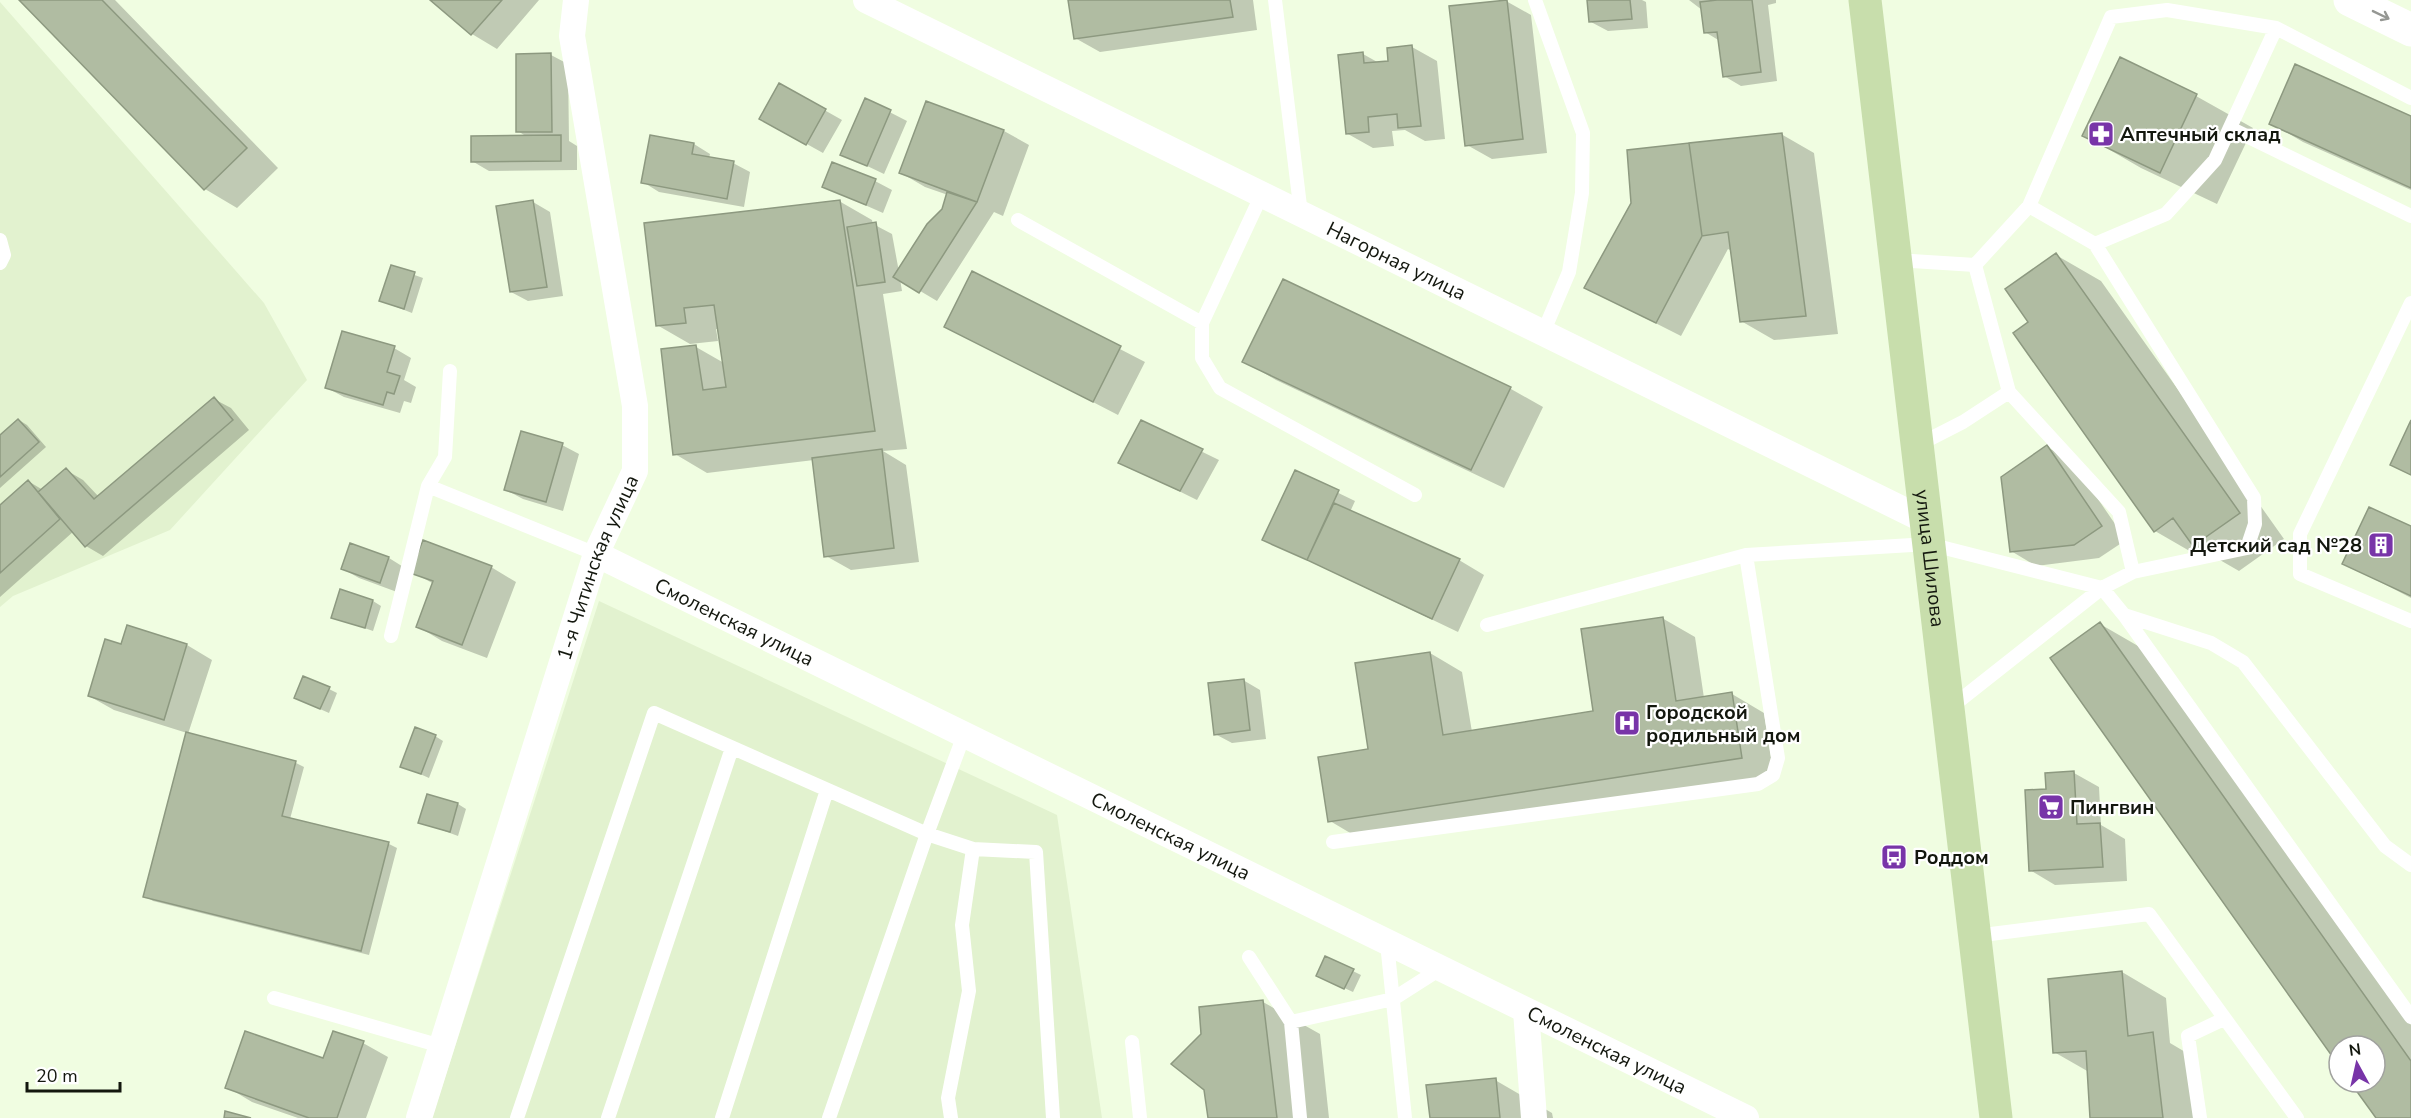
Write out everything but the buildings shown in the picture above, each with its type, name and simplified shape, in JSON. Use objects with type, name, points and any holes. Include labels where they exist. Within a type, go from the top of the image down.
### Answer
[{"type":"main road","name":"улица Шилова","points":[[1865,0],[1996,1118]]},
{"type":"main road","points":[[2350,0],[2411,30]]},
{"type":"street","name":"1-я Читинская улица","points":[[419,1118],[596,554],[635,471],[634,406],[572,36],[576,0]]},
{"type":"street","name":"Нагорная улица","points":[[866,0],[1543,333],[1927,532]]},
{"type":"street","name":"Смоленская улица","points":[[596,554],[1746,1118]]},
{"type":"street","points":[[1526,1011],[1534,1118]]},
{"type":"lane","points":[[1275,0],[1301,214]]},
{"type":"lane","points":[[1535,0],[1583,133],[1582,193],[1569,272],[1543,333]]},
{"type":"lane","points":[[1975,265],[2029,206],[2111,16],[2167,10],[2276,28],[2411,98]]},
{"type":"lane","points":[[2095,244],[2166,214],[2215,160],[2276,28]]},
{"type":"lane","points":[[2230,128],[2411,216]]},
{"type":"lane","points":[[1262,195],[1202,323],[1202,358],[1220,388],[1415,495]]},
{"type":"lane","points":[[1948,710],[2102,588],[2133,572],[2247,549],[2255,524],[2254,498],[2095,244],[2029,206]]},
{"type":"lane","points":[[1018,220],[1202,323]]},
{"type":"lane","points":[[0,240],[4,255],[0,263]]},
{"type":"lane","points":[[1896,260],[1975,265]]},
{"type":"lane","points":[[1975,265],[2008,392],[2119,512],[2133,572]]},
{"type":"lane","points":[[2411,303],[2300,534],[2300,574],[2411,621]]},
{"type":"lane","points":[[391,636],[428,486],[445,457],[450,371]]},
{"type":"lane","points":[[1918,445],[1963,422],[2008,392]]},
{"type":"lane","points":[[428,486],[596,554]]},
{"type":"lane","points":[[1487,625],[1746,555],[1927,532],[2102,588],[2124,615],[2411,1017]]},
{"type":"lane","points":[[1333,842],[1758,784],[1773,775],[1778,758],[1746,555]]},
{"type":"lane","points":[[2124,615],[2211,643],[2243,662],[2385,846],[2411,865]]},
{"type":"lane","points":[[518,1118],[654,713],[927,834],[973,849],[1036,852],[1053,1118]]},
{"type":"lane","points":[[829,1118],[927,834],[964,735]]},
{"type":"lane","points":[[608,1118],[732,748]]},
{"type":"lane","points":[[722,1118],[827,789]]},
{"type":"lane","points":[[951,1118],[948,1098],[969,991],[962,925],[973,849]]},
{"type":"lane","points":[[1974,936],[2149,915],[2296,1118]]},
{"type":"lane","points":[[1387,943],[1405,1118]]},
{"type":"lane","points":[[1249,957],[1291,1022],[1300,1118]]},
{"type":"lane","points":[[1291,1022],[1393,999],[1440,969]]},
{"type":"lane","points":[[274,998],[441,1046]]},
{"type":"lane","points":[[2200,1118],[2188,1036],[2224,1018]]},
{"type":"lane","points":[[1132,1042],[1140,1118]]},
{"type":"shaded area","points":[[0,2],[264,303],[307,380],[170,530],[13,596],[0,607]]},
{"type":"shaded area","points":[[599,601],[1057,815],[1102,1118],[432,1118]]},
{"type":"place","name":"Аптечный склад","points":[[2101,134]]},
{"type":"place","name":"Детский сад №28","points":[[2381,545]]},
{"type":"place","name":"Городской родильный дом","points":[[1627,723]]},
{"type":"place","name":"Пингвин","points":[[2051,807]]},
{"type":"place","name":"Роддом","points":[[1894,857]]}]
